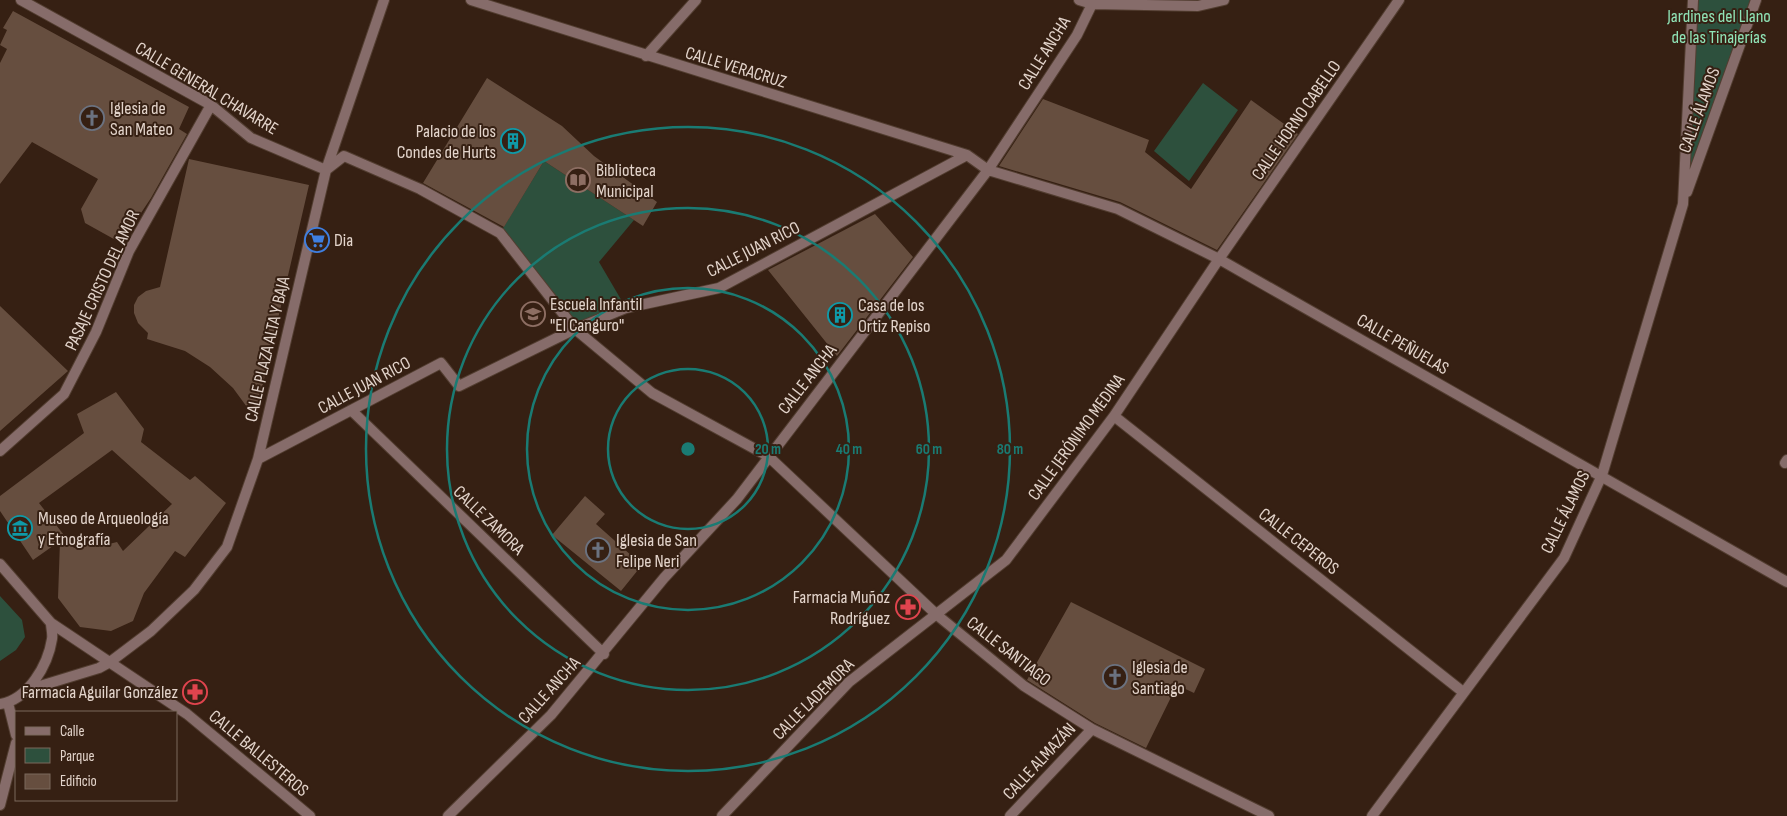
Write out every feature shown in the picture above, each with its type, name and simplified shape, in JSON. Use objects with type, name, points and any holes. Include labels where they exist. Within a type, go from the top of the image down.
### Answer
[{"type":"street","name":"CALLE GENERAL CHAVARRE","points":[[21,0],[211,105],[252,138],[326,170]]},
{"type":"street","name":"CALLE PLAZA ALTA Y BAJA","points":[[27,690],[99,668],[110,662],[151,631],[194,590],[228,547],[258,459],[326,170],[384,0]]},
{"type":"street","name":"CALLE VERACRUZ","points":[[471,0],[967,155],[988,170]]},
{"type":"street","points":[[646,56],[696,0]]},
{"type":"street","points":[[1079,0],[1198,6],[1224,0]]},
{"type":"street","name":"CALLE HORNO CABELLO","points":[[1219,259],[1400,0]]},
{"type":"street","name":"CALLE ÁLAMOS","points":[[1683,204],[1693,0]]},
{"type":"street","name":"CALLE ÁLAMOS","points":[[1372,816],[1564,558],[1602,476],[1683,204],[1756,0]]},
{"type":"street","name":"CALLE ANCHA","points":[[448,816],[551,715],[604,654],[664,578],[737,498],[988,170],[1077,35],[1093,2]]},
{"type":"street","name":"PASAJE CRISTO DEL AMOR","points":[[0,450],[64,394],[96,332],[129,251],[211,105]]},
{"type":"street","name":"CALLE JUAN RICO","points":[[258,459],[441,363],[459,386],[575,330],[626,308],[719,288],[967,155]]},
{"type":"street","name":"CALLE SANTIAGO","points":[[326,170],[344,156],[420,189],[500,233],[575,330],[652,393],[768,456],[937,615],[1024,686],[1092,729],[1269,816]]},
{"type":"street","name":"CALLE PEÑUELAS","points":[[988,170],[1118,209],[1219,259],[1787,582]]},
{"type":"street","name":"CALLE JERÓNIMO MEDINA","points":[[937,615],[1006,560],[1114,416],[1219,259]]},
{"type":"street","name":"CALLE ZAMORA","points":[[351,410],[604,654]]},
{"type":"street","name":"CALLE CEPEROS","points":[[1114,416],[1463,692]]},
{"type":"street","name":"CALLE BALLESTEROS","points":[[0,564],[51,623],[187,714],[310,816]]},
{"type":"street","name":"CALLE LADEMORA","points":[[722,816],[849,682],[937,615]]},
{"type":"street","points":[[15,732],[4,704],[27,690],[43,665],[53,638],[51,623]]},
{"type":"street","name":"CALLE ALMAZÁN","points":[[1010,816],[1092,729]]},
{"type":"street","points":[[0,805],[15,747]]},
{"type":"green space","name":"Jardines del Llano de las Tinajerías","points":[[1693,0],[1756,0],[1683,204]]},
{"type":"green space","points":[[1203,83],[1238,110],[1189,181],[1154,151]]},
{"type":"green space","points":[[544,161],[634,220],[599,262],[626,308],[575,329],[500,233]]},
{"type":"green space","points":[[0,596],[22,620],[25,637],[16,650],[0,661]]},
{"type":"building","name":"Iglesia de San Mateo","points":[[13,11],[189,107],[179,129],[187,134],[151,198],[121,243],[85,223],[81,209],[98,179],[32,142],[0,184],[0,63],[7,49],[0,45],[7,30],[3,28]]},
{"type":"building","name":"Palacio de los Condes de Hurts","points":[[487,78],[562,126],[594,156],[657,202],[643,226],[544,161],[504,227],[423,183]]},
{"type":"building","points":[[1043,99],[1149,140],[1145,152],[1191,189],[1251,100],[1298,134],[1217,250],[1120,202],[999,166]]},
{"type":"building","points":[[189,159],[309,185],[255,418],[233,388],[210,367],[185,351],[147,339],[148,333],[138,323],[134,313],[134,305],[138,297],[146,291],[160,287]]},
{"type":"building","name":"Casa de los Ortiz Repiso","points":[[875,214],[913,257],[837,356],[768,270]]},
{"type":"building","points":[[0,306],[68,371],[0,431]]},
{"type":"building","points":[[116,392],[144,429],[141,442],[190,480],[195,476],[226,503],[185,557],[175,551],[144,593],[133,621],[111,631],[80,627],[58,598],[60,541],[33,560],[0,511],[0,496],[84,433],[77,414]],"holes":[[[112,450],[172,504],[123,551],[117,542],[97,547],[94,541],[74,548],[39,503]]]},
{"type":"building","name":"Iglesia de San Felipe Neri","points":[[585,496],[605,514],[596,524],[642,565],[621,591],[552,535]]},
{"type":"building","name":"Iglesia de Santiago","points":[[1071,602],[1205,669],[1194,693],[1177,685],[1146,748],[1095,723],[1027,680]]},
{"type":"place","name":"Iglesia de San Mateo","points":[[92,118]]},
{"type":"place","name":"Palacio de los Condes de Hurts","points":[[513,141]]},
{"type":"place","name":"Biblioteca Municipal","points":[[578,180]]},
{"type":"place","name":"Dia","points":[[317,240]]},
{"type":"place","name":"Escuela Infantil \"El Canguro\"","points":[[533,314]]},
{"type":"place","name":"Casa de los Ortiz Repiso","points":[[840,315]]},
{"type":"place","name":"Museo de Arqueología y Etnografía","points":[[20,528]]},
{"type":"place","name":"Iglesia de San Felipe Neri","points":[[598,550]]},
{"type":"place","name":"Farmacia Muñoz Rodríguez","points":[[908,607]]},
{"type":"place","name":"Iglesia de Santiago","points":[[1115,677]]},
{"type":"place","name":"Farmacia Aguilar González","points":[[195,692]]}]
